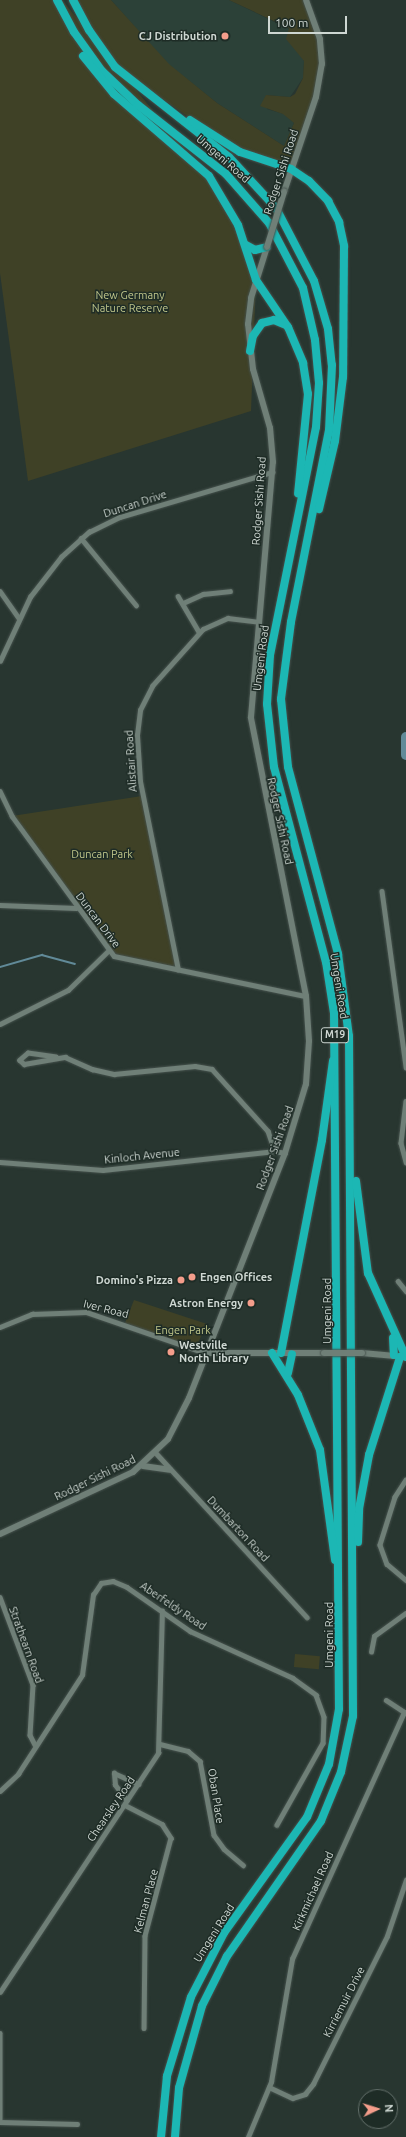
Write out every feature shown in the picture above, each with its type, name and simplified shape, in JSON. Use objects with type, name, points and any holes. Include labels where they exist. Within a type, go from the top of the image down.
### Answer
[{"type":"highway","points":[[57,0],[70,35],[91,67],[114,94],[209,176],[231,211],[246,245],[256,280],[288,327],[303,363],[308,407],[284,590]]},
{"type":"highway","name":"Umgeni Road","points":[[57,0],[74,32],[102,71],[126,95],[241,188],[270,223],[295,269],[315,340],[319,399],[268,670],[268,732],[274,767],[326,962],[336,1038],[339,1709],[324,1780],[295,1836],[224,1933],[199,1980],[172,2055],[161,2137]]},
{"type":"highway","name":"Umgeni Road","points":[[73,0],[89,30],[115,67],[251,178],[285,221],[314,281],[328,329],[332,387],[329,430],[284,659],[281,718],[288,767],[343,979],[351,1103],[353,1716],[336,1787],[311,1838],[227,1956],[205,2000],[184,2066],[175,2137]]},
{"type":"highway","points":[[115,67],[240,152],[290,170],[316,187],[328,201],[339,222],[344,246],[341,404],[328,472],[307,546]]},
{"type":"highway","points":[[246,245],[254,250],[267,247]]},
{"type":"highway","points":[[250,352],[253,336],[262,323],[274,320],[288,327]]},
{"type":"highway","points":[[281,1353],[322,1140],[336,1038]]},
{"type":"highway","points":[[351,1103],[362,1238],[374,1292],[402,1357],[376,1428],[359,1509],[354,1655]]},
{"type":"highway","points":[[390,1328],[402,1357]]},
{"type":"highway","points":[[272,1353],[288,1374],[320,1450],[339,1609]]},
{"type":"highway","points":[[288,1374],[292,1354]]},
{"type":"street","name":"Rodger Sishi Road","points":[[0,1534],[143,1466],[156,1454],[182,1413],[285,1154],[301,1107],[309,1064],[306,996],[252,730],[252,686],[272,472],[270,428],[250,352],[248,317],[256,280],[290,170],[316,97],[322,64],[320,39],[306,0]]},
{"type":"street","name":"Duncan Drive","points":[[0,661],[18,616],[61,557],[81,538],[120,517],[272,472]]},
{"type":"street","points":[[81,538],[136,605]]},
{"type":"street","points":[[0,591],[18,616]]},
{"type":"street","points":[[183,603],[203,594],[230,591]]},
{"type":"street","points":[[178,596],[199,632]]},
{"type":"street","name":"Alistair Road","points":[[178,970],[140,782],[138,726],[148,693],[199,632],[223,619],[259,622]]},
{"type":"street","name":"Duncan Drive","points":[[0,795],[76,908],[108,951],[123,960],[306,996]]},
{"type":"street","points":[[382,890],[406,1067]]},
{"type":"street","points":[[0,905],[76,908]]},
{"type":"street","points":[[0,1024],[68,990],[108,951]]},
{"type":"street","points":[[56,1057],[25,1063],[20,1060],[26,1053],[69,1058],[92,1069],[114,1074],[195,1066],[212,1069],[268,1131],[275,1151]]},
{"type":"street","points":[[406,1101],[401,1143],[406,1162]]},
{"type":"street","name":"Kinloch Avenue","points":[[0,1162],[103,1170],[275,1151],[285,1154]]},
{"type":"street","points":[[398,1281],[406,1291]]},
{"type":"street","name":"Iver Road","points":[[0,1327],[32,1314],[86,1312],[206,1353]]},
{"type":"street","points":[[206,1353],[362,1353],[402,1357]]},
{"type":"street","name":"Dumbarton Road","points":[[156,1454],[307,1617]]},
{"type":"street","points":[[143,1466],[170,1470]]},
{"type":"street","points":[[406,1480],[395,1497],[380,1546],[387,1564],[406,1580]]},
{"type":"street","name":"Aberfeldy Road","points":[[0,1791],[18,1774],[35,1745],[82,1674],[91,1602],[98,1586],[109,1581],[122,1584],[190,1631],[293,1678],[316,1695],[324,1717],[323,1743],[278,1825]]},
{"type":"street","name":"Strathearn Road","points":[[0,1597],[33,1686],[30,1736],[35,1745]]},
{"type":"street","name":"Chearsley Road","points":[[0,1992],[126,1803],[160,1744],[162,1611]]},
{"type":"street","points":[[371,1652],[374,1636],[406,1613]]},
{"type":"street","points":[[386,1700],[405,1713]]},
{"type":"street","name":"Kirkmichael Road","points":[[248,2137],[269,2087],[292,1959],[405,1713]]},
{"type":"street","name":"Oban Place","points":[[160,1744],[188,1751],[198,1758],[202,1766],[214,1835],[224,1849],[243,1865]]},
{"type":"street","points":[[126,1803],[115,1785],[114,1773],[138,1784]]},
{"type":"street","name":"Kelman Place","points":[[126,1803],[162,1824],[171,1838],[145,1936],[144,2028]]},
{"type":"street","name":"Kirriemuir Drive","points":[[269,2087],[293,2098],[304,2094],[313,2084],[387,1936],[406,1880]]},
{"type":"street","points":[[0,2034],[0,2119]]},
{"type":"street","points":[[0,2122],[77,2124]]},
{"type":"shaded area","points":[[111,0],[229,0],[289,29],[292,41],[304,61],[303,78],[290,97],[266,95],[267,109],[284,114],[294,123],[284,146],[217,103],[168,64]]},
{"type":"green space","name":"New Germany Nature Reserve","points":[[0,0],[62,0],[220,192],[256,280],[251,411],[28,481],[0,273]]},
{"type":"green space","points":[[74,0],[111,0],[169,64],[217,103],[284,146],[294,123],[283,114],[260,106],[266,95],[290,97],[295,94],[303,78],[304,61],[286,39],[289,28],[229,0],[305,0],[320,40],[319,80],[291,169],[224,142],[116,66]]},
{"type":"green space","name":"Duncan Park","points":[[142,796],[178,970],[124,960],[108,951],[12,816]]},
{"type":"green space","name":"Engen Park","points":[[134,1300],[207,1324],[197,1345],[180,1344],[125,1323]]},
{"type":"green space","points":[[295,1654],[320,1656],[319,1669],[294,1667]]},
{"type":"waterway","points":[[406,737],[406,755]]},
{"type":"waterway","points":[[0,967],[42,955],[75,964]]},
{"type":"place","name":"CJ Distribution","points":[[225,36]]},
{"type":"place","name":"Engen Offices","points":[[192,1277]]},
{"type":"place","name":"Domino's Pizza","points":[[181,1280]]},
{"type":"place","name":"Astron Energy","points":[[251,1303]]},
{"type":"place","name":"Westville North Library","points":[[171,1352]]}]
